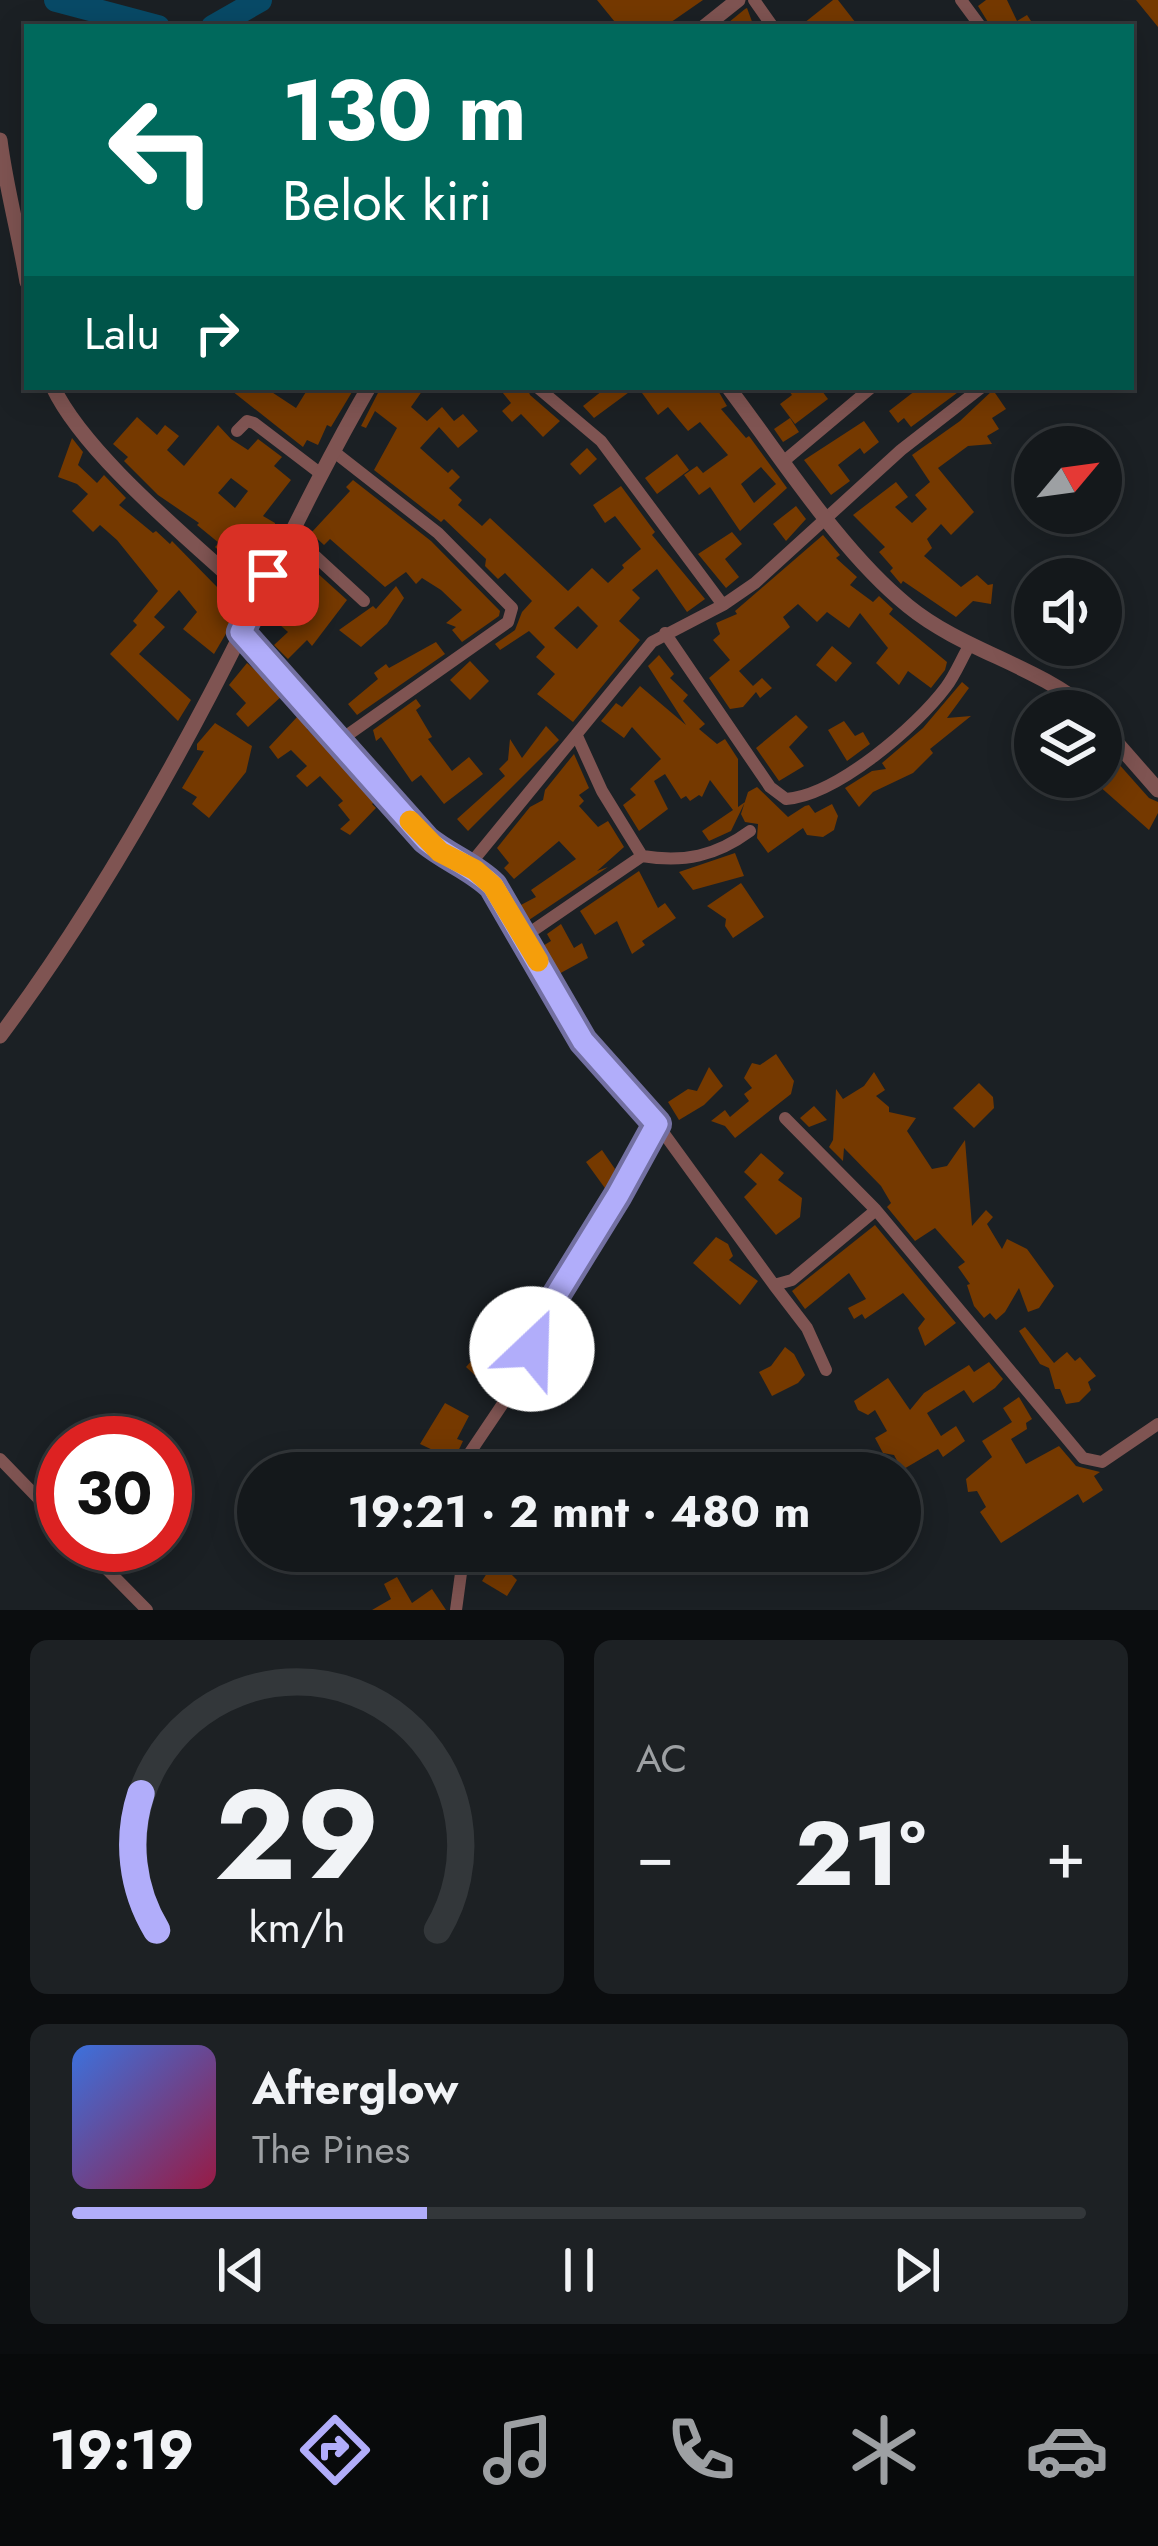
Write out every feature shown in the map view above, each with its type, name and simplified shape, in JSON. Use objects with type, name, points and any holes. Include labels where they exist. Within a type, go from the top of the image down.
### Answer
[{"type":"street","points":[[708,24],[735,1]]},
{"type":"street","points":[[0,140],[8,202],[24,262]]},
{"type":"street","points":[[54,390],[64,409],[106,458],[256,601]]},
{"type":"street","points":[[0,1036],[120,854],[367,390]]},
{"type":"street","points":[[541,390],[601,441],[723,605]]},
{"type":"street","points":[[730,390],[826,516],[910,608],[969,646],[1064,690]]},
{"type":"street","points":[[784,461],[868,390]]},
{"type":"street","points":[[466,868],[632,663],[665,633],[723,605],[755,583],[826,516],[978,390]]},
{"type":"street","points":[[237,431],[247,421],[254,423],[321,474]]},
{"type":"street","points":[[333,452],[438,533],[512,608],[508,622],[339,741]]},
{"type":"street","points":[[290,533],[364,601]]},
{"type":"street","points":[[241,632],[426,840],[493,886],[583,1041],[657,1124],[759,1270],[807,1328],[826,1370]]},
{"type":"street","points":[[665,633],[770,787],[786,799],[823,787],[872,758],[926,711],[949,684],[969,646]]},
{"type":"street","points":[[577,736],[602,790],[642,856]]},
{"type":"street","points":[[1122,749],[1158,790]]},
{"type":"street","points":[[525,936],[642,856],[704,856],[720,852],[750,831]]},
{"type":"street","points":[[785,1118],[877,1210],[1083,1458],[1102,1462],[1158,1424]]},
{"type":"street","points":[[470,1452],[524,1369],[547,1310],[657,1124]]},
{"type":"street","points":[[774,1285],[792,1280],[877,1210]]},
{"type":"street","points":[[0,1460],[36,1497]]},
{"type":"street","points":[[110,1572],[147,1610]]},
{"type":"street","points":[[456,1610],[461,1572]]},
{"type":"building","points":[[597,0],[703,0],[668,24],[617,24]]},
{"type":"building","points":[[838,0],[857,24],[803,24]]},
{"type":"building","points":[[986,0],[1007,0],[1017,21],[1027,15],[1033,24],[989,24],[978,6]]},
{"type":"building","points":[[1136,0],[1158,0],[1158,27]]},
{"type":"building","points":[[745,9],[753,24],[727,24]]},
{"type":"building","points":[[231,390],[269,390],[296,408],[307,390],[353,390],[318,445],[307,440],[303,447]]},
{"type":"building","points":[[379,390],[423,390],[411,407],[427,421],[442,407],[454,421],[463,414],[478,431],[458,448],[439,427],[420,448],[448,473],[452,469],[460,477],[449,488],[462,500],[458,505],[482,526],[490,518],[568,591],[592,568],[608,583],[641,549],[615,516],[605,523],[593,505],[621,486],[655,532],[652,535],[705,599],[687,612],[657,569],[632,590],[640,598],[619,621],[640,640],[573,722],[537,694],[555,674],[536,657],[545,647],[529,631],[500,650],[495,644],[515,630],[532,601],[505,573],[498,579],[485,566],[486,559],[444,519],[441,522],[374,470],[397,428],[375,411],[366,428],[361,426]],"holes":[[[578,606],[598,626],[577,649],[554,628]]]},
{"type":"building","points":[[500,390],[528,390],[560,421],[543,437],[521,414],[512,422],[502,411],[511,403]]},
{"type":"building","points":[[603,390],[632,390],[594,418],[583,406]]},
{"type":"building","points":[[646,390],[718,390],[727,406],[721,409],[749,436],[787,488],[740,531],[710,487],[699,495],[684,475],[697,466],[703,473],[728,455],[700,422],[688,431],[668,407],[658,415],[642,393]],"holes":[[[761,467],[776,484],[754,503],[741,484]]]},
{"type":"building","points":[[788,390],[821,390],[828,399],[795,424],[780,404],[792,395]]},
{"type":"building","points":[[916,390],[961,390],[911,427],[904,418],[898,423],[889,411]]},
{"type":"building","points":[[993,390],[1006,409],[992,418],[999,429],[987,436],[992,444],[968,446],[938,468],[974,512],[951,535],[941,524],[927,539],[932,548],[924,556],[961,587],[977,575],[993,584],[991,604],[973,601],[956,617],[903,581],[901,584],[879,552],[885,547],[853,515],[896,482],[908,497],[895,507],[912,523],[927,509],[915,495],[930,482],[912,455]]},
{"type":"building","points":[[137,417],[157,435],[165,425],[179,436],[167,450],[184,466],[218,425],[248,450],[258,439],[282,457],[274,466],[291,480],[263,516],[275,523],[275,537],[271,548],[262,547],[247,563],[256,577],[247,576],[215,547],[219,543],[199,523],[158,495],[113,444]],"holes":[[[231,478],[248,491],[235,508],[218,493]]]},
{"type":"building","points":[[790,418],[799,432],[783,442],[774,429]]},
{"type":"building","points":[[864,421],[879,442],[864,454],[860,448],[838,465],[850,481],[831,495],[804,460]]},
{"type":"building","points":[[72,438],[83,452],[78,465],[97,483],[104,475],[126,498],[119,505],[153,533],[172,541],[241,608],[214,654],[183,629],[197,612],[179,590],[154,617],[165,627],[139,654],[191,700],[178,721],[110,654],[137,625],[133,621],[158,591],[117,540],[100,525],[93,532],[72,511],[88,494],[58,477]]},
{"type":"building","points":[[587,448],[597,459],[580,475],[570,464]]},
{"type":"building","points":[[677,454],[689,470],[657,494],[645,478]]},
{"type":"building","points":[[353,480],[431,541],[500,611],[499,616],[462,642],[452,630],[456,627],[446,623],[462,610],[441,590],[422,578],[416,584],[406,572],[385,587],[330,539],[324,545],[311,533],[350,491],[346,487]]},
{"type":"building","points":[[796,506],[806,519],[786,541],[773,524]]},
{"type":"building","points":[[732,532],[742,544],[725,559],[739,577],[726,588],[698,554]]},
{"type":"building","points":[[823,535],[840,555],[836,558],[857,577],[850,585],[873,602],[879,596],[893,609],[889,614],[947,662],[945,670],[931,688],[908,671],[899,685],[876,663],[888,648],[860,613],[849,628],[827,612],[817,622],[798,604],[783,617],[790,627],[739,671],[753,686],[762,678],[772,688],[760,698],[756,692],[743,707],[730,709],[709,678],[730,660],[713,640],[720,634],[716,623],[737,614]]},
{"type":"building","points":[[315,571],[347,600],[312,646],[307,640],[288,659],[274,645],[288,632],[279,624],[301,601],[295,596]]},
{"type":"building","points":[[396,586],[404,598],[387,624],[361,647],[339,630],[373,606],[376,609]]},
{"type":"building","points":[[436,642],[445,654],[357,715],[348,704],[378,679],[374,673],[386,664],[389,668]]},
{"type":"building","points":[[832,646],[852,663],[836,682],[816,665]]},
{"type":"building","points":[[659,655],[674,674],[670,678],[688,695],[683,701],[705,724],[699,729],[717,744],[725,739],[738,759],[738,807],[745,802],[731,831],[709,841],[702,831],[733,810],[710,780],[702,797],[690,801],[686,796],[681,799],[665,774],[654,781],[668,809],[639,831],[623,805],[636,795],[630,789],[661,759],[632,727],[624,738],[601,721],[616,703],[622,707],[640,686],[686,725],[648,666]]},
{"type":"building","points":[[470,661],[489,681],[470,700],[450,680]]},
{"type":"building","points":[[247,663],[283,695],[248,727],[236,714],[246,703],[229,685]]},
{"type":"building","points":[[962,682],[969,688],[947,718],[971,716],[930,749],[933,753],[913,773],[873,792],[859,807],[845,788],[872,771],[886,769],[882,763],[923,728]]},
{"type":"building","points":[[416,699],[421,706],[416,710],[432,737],[428,739],[452,771],[469,757],[483,774],[444,804],[421,775],[412,782],[381,737],[376,741],[373,730]]},
{"type":"building","points":[[296,710],[311,726],[307,729],[377,800],[372,804],[376,808],[350,835],[340,829],[350,820],[338,805],[343,801],[320,776],[307,787],[296,776],[307,766],[291,750],[278,759],[269,747],[298,716]]},
{"type":"building","points":[[796,715],[808,727],[789,747],[804,766],[779,781],[756,748]]},
{"type":"building","points":[[844,721],[855,736],[863,732],[870,744],[847,761],[828,730]]},
{"type":"building","points":[[215,723],[252,746],[246,772],[209,818],[192,804],[197,797],[182,788],[204,751],[197,750],[197,744]]},
{"type":"building","points":[[546,726],[559,740],[468,831],[457,819],[505,776],[499,769],[508,760],[510,739],[522,758]]},
{"type":"building","points":[[574,754],[589,788],[579,795],[584,801],[579,806],[598,827],[608,821],[624,847],[597,871],[608,867],[526,922],[517,907],[536,897],[531,890],[576,859],[559,841],[514,879],[497,848],[530,807],[543,800],[545,790]]},
{"type":"building","points":[[1122,768],[1158,802],[1149,830],[1113,798],[1122,798]]},
{"type":"building","points":[[757,787],[788,817],[805,806],[815,813],[832,804],[838,816],[834,830],[823,837],[807,835],[803,828],[768,853],[757,838],[758,824],[745,822],[741,814],[748,792]]},
{"type":"building","points":[[735,853],[744,876],[693,890],[679,872]]},
{"type":"building","points":[[639,871],[658,908],[665,903],[676,918],[642,941],[645,945],[632,954],[617,921],[595,935],[580,911]]},
{"type":"building","points":[[741,883],[764,917],[733,938],[726,919],[707,906]]},
{"type":"building","points":[[561,924],[574,948],[582,943],[588,958],[557,975],[541,947],[551,941],[547,934]]},
{"type":"building","points":[[776,1054],[794,1081],[791,1094],[735,1138],[725,1126],[711,1121],[725,1110],[730,1117],[749,1101],[744,1094],[752,1088],[744,1078],[752,1063],[760,1065]]},
{"type":"building","points":[[709,1067],[723,1086],[679,1120],[668,1102],[688,1089],[697,1091]]},
{"type":"building","points":[[874,1072],[885,1090],[876,1096],[889,1112],[916,1118],[907,1131],[932,1169],[947,1166],[965,1140],[972,1226],[986,1210],[993,1217],[987,1224],[1002,1249],[1007,1239],[1027,1249],[1054,1286],[1039,1308],[1028,1312],[1019,1288],[996,1320],[990,1313],[984,1318],[958,1267],[965,1262],[935,1228],[915,1241],[887,1207],[891,1203],[881,1186],[844,1148],[843,1161],[829,1147],[836,1089],[843,1099],[864,1086]]},
{"type":"building","points":[[979,1083],[993,1097],[994,1108],[974,1128],[953,1108]]},
{"type":"building","points":[[814,1106],[827,1120],[809,1127],[800,1118]]},
{"type":"building","points":[[602,1150],[615,1169],[607,1191],[586,1162]]},
{"type":"building","points":[[761,1153],[784,1173],[778,1180],[802,1198],[800,1217],[776,1235],[744,1197],[757,1184],[744,1172]]},
{"type":"building","points":[[875,1225],[956,1323],[925,1346],[918,1328],[925,1319],[903,1293],[865,1319],[862,1314],[854,1319],[848,1308],[866,1299],[849,1273],[805,1309],[792,1291]]},
{"type":"building","points":[[716,1237],[728,1244],[733,1256],[729,1260],[758,1281],[740,1305],[693,1263]]},
{"type":"building","points":[[494,1316],[509,1328],[502,1337],[519,1350],[490,1389],[466,1367],[481,1350],[471,1342]]},
{"type":"building","points":[[1025,1327],[1054,1363],[1067,1352],[1075,1361],[1080,1357],[1096,1376],[1079,1402],[1066,1404],[1060,1389],[1055,1389],[1049,1368],[1040,1364],[1019,1331]]},
{"type":"building","points":[[785,1347],[805,1375],[772,1396],[759,1372],[771,1366]]},
{"type":"building","points":[[989,1362],[1003,1379],[973,1403],[964,1390],[927,1413],[941,1436],[956,1426],[965,1441],[943,1457],[938,1449],[921,1459],[921,1452],[882,1452],[875,1438],[887,1431],[875,1410],[868,1415],[854,1401],[888,1378],[910,1410],[924,1393],[969,1365],[974,1372]]},
{"type":"building","points":[[1019,1397],[1032,1419],[1027,1429],[1011,1439],[1026,1464],[1059,1446],[1076,1466],[1100,1472],[1094,1476],[1103,1490],[1083,1503],[1078,1494],[1001,1543],[980,1512],[986,1507],[977,1491],[968,1492],[966,1479],[992,1457],[982,1441],[1012,1422],[1003,1408]]},
{"type":"building","points":[[445,1403],[469,1416],[457,1439],[463,1441],[458,1452],[437,1452],[420,1444]]},
{"type":"building","points":[[488,1572],[509,1572],[517,1580],[507,1596],[482,1581]]},
{"type":"building","points":[[397,1577],[412,1603],[432,1589],[446,1610],[372,1610],[391,1599],[384,1584]]},
{"type":"waterway","points":[[56,0],[147,24]]},
{"type":"waterway","points":[[218,24],[260,0]]},
{"type":"slow traffic","points":[[410,821],[440,852],[475,870],[493,886],[538,961]]},
{"type":"route","points":[[268,575],[241,632],[426,840],[493,886],[583,1041],[657,1124],[547,1310],[532,1349]]}]
